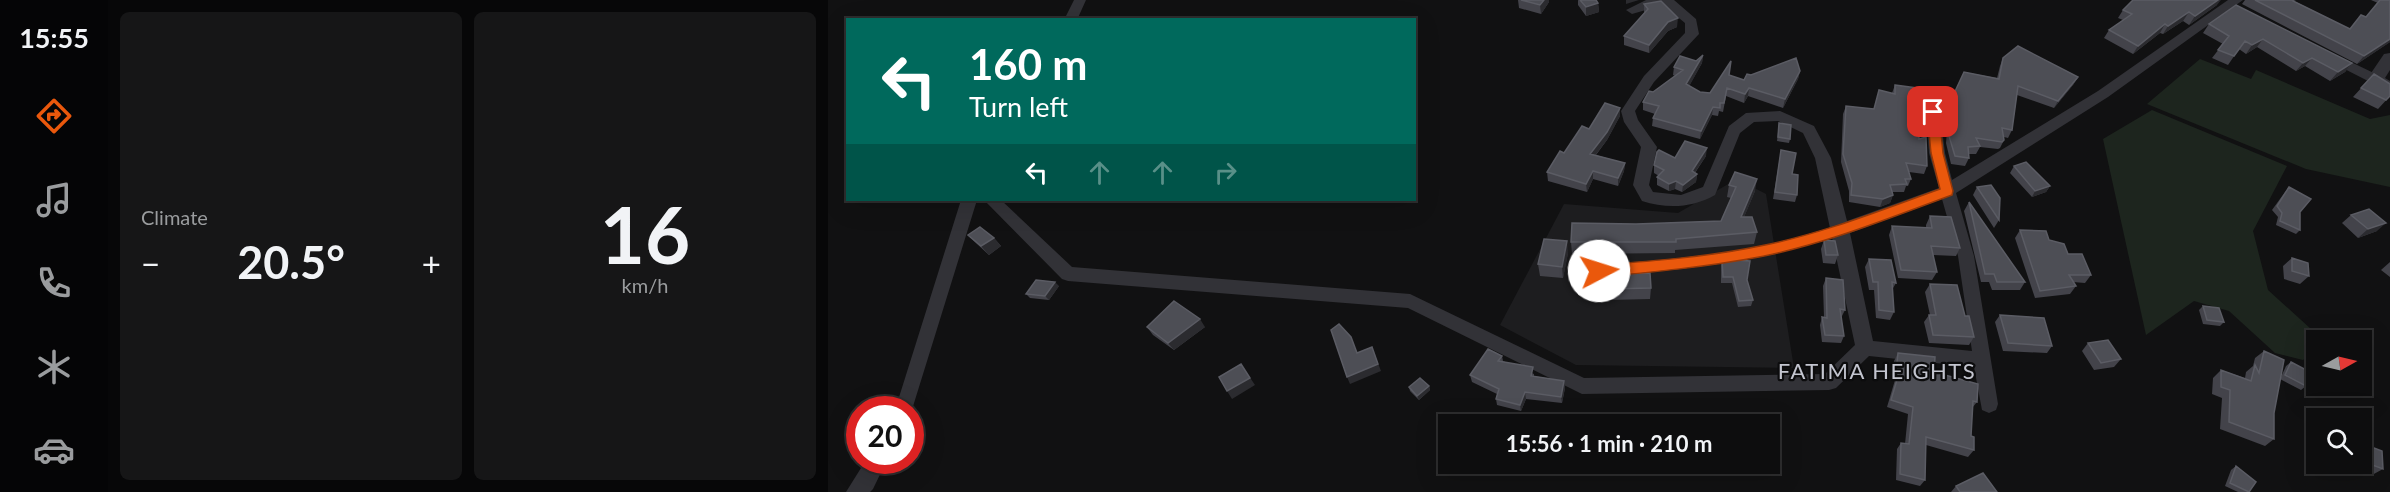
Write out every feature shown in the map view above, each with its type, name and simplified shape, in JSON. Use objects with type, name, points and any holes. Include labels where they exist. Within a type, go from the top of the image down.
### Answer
[{"type":"street","points":[[1071,18],[1080,0]]},
{"type":"street","points":[[1632,10],[1657,0],[1667,1],[1691,22],[1692,34],[1649,80],[1628,111],[1630,123],[1644,137],[1649,149],[1641,185],[1648,197],[1682,201],[1697,198],[1709,191],[1734,130],[1752,117],[1780,116],[1809,130],[1823,158],[1841,231],[1865,348]]},
{"type":"street","points":[[1841,231],[1947,191],[2103,94],[2232,4]]},
{"type":"street","points":[[2313,48],[2390,89]]},
{"type":"street","points":[[2375,79],[2390,58]]},
{"type":"street","points":[[1933,112],[1937,153],[1966,256],[1989,404]]},
{"type":"street","points":[[908,396],[969,201]]},
{"type":"street","points":[[993,201],[1068,274],[1410,302],[1581,387],[1829,382],[1865,348],[1982,360]]},
{"type":"street","points":[[856,492],[870,474]]},
{"type":"lane","points":[[1599,271],[1742,256],[1841,231]]},
{"type":"shaded area","points":[[2200,59],[2251,79],[2256,70],[2370,119],[2390,115],[2390,187],[2306,169],[2147,104]]},
{"type":"shaded area","points":[[2152,110],[2287,166],[2253,231],[2268,290],[2312,330],[2306,330],[2306,357],[2303,360],[2275,353],[2229,311],[2194,301],[2146,335],[2103,139]]},
{"type":"shaded area","points":[[1737,179],[1766,194],[1794,368],[1576,365],[1500,325],[1564,204],[1678,213]]},
{"type":"building","points":[[1521,0],[1544,0],[1540,5]]},
{"type":"building","points":[[1580,0],[1596,0],[1598,3],[1586,7]]},
{"type":"building","points":[[2133,0],[2218,0],[2195,16],[2189,12],[2168,26],[2165,24],[2138,46],[2109,30],[2132,14],[2123,10]]},
{"type":"building","points":[[2255,0],[2293,0],[2350,29],[2361,15],[2366,17],[2380,0],[2390,0],[2390,39],[2364,56]]},
{"type":"building","points":[[1661,1],[1678,18],[1668,22],[1649,45],[1624,36],[1648,9],[1644,4]]},
{"type":"building","points":[[2236,5],[2352,63],[2338,72],[2312,58],[2303,63],[2263,39],[2252,45],[2245,41],[2234,56],[2218,50],[2229,36],[2209,24]]},
{"type":"building","points":[[2018,46],[2078,77],[2058,101],[2018,86],[2012,130],[2002,128],[2004,140],[2002,142],[1976,138],[1980,146],[1968,147],[1969,158],[1955,156],[1949,136],[1952,98],[1964,72],[1999,79],[2003,58]]},
{"type":"building","points":[[1703,55],[1686,84],[1700,92],[1710,93],[1731,61],[1729,75],[1744,80],[1747,74],[1751,75],[1796,58],[1800,71],[1785,99],[1749,88],[1745,94],[1727,88],[1724,103],[1720,103],[1720,108],[1713,107],[1701,131],[1653,118],[1659,106],[1643,102],[1649,91],[1653,92],[1683,70],[1674,67],[1680,56],[1696,61]]},
{"type":"building","points":[[2374,74],[2390,84],[2390,96],[2386,100],[2361,88]]},
{"type":"building","points":[[1895,85],[1917,88],[1919,139],[1926,137],[1927,166],[1906,163],[1911,179],[1905,179],[1907,184],[1890,185],[1893,195],[1883,199],[1851,195],[1852,183],[1843,154],[1846,106],[1874,109],[1879,90],[1895,94]]},
{"type":"building","points":[[1605,103],[1620,108],[1607,132],[1590,154],[1625,163],[1618,178],[1593,171],[1586,184],[1547,172],[1560,151],[1564,153],[1582,126],[1589,129]]},
{"type":"building","points":[[1779,123],[1791,125],[1790,139],[1778,137]]},
{"type":"building","points":[[1685,141],[1707,148],[1692,171],[1697,174],[1683,185],[1676,181],[1669,184],[1657,177],[1664,170],[1654,165],[1657,152],[1659,150],[1675,158]]},
{"type":"building","points":[[1781,150],[1796,153],[1792,174],[1798,175],[1797,195],[1775,192]]},
{"type":"building","points":[[2026,162],[2050,186],[2035,191],[2014,166]]},
{"type":"building","points":[[1735,172],[1757,179],[1741,217],[1752,217],[1757,232],[1676,239],[1676,242],[1571,242],[1572,223],[1636,224],[1721,221],[1736,187],[1729,185]]},
{"type":"building","points":[[1991,185],[2000,198],[1999,220],[1977,187]]},
{"type":"building","points":[[2289,187],[2311,199],[2300,212],[2300,230],[2280,221],[2282,213],[2277,206]]},
{"type":"building","points":[[1969,202],[2025,282],[1997,282],[1994,274],[1985,274]]},
{"type":"building","points":[[2369,209],[2386,223],[2368,229],[2351,215]]},
{"type":"building","points":[[1930,216],[1951,217],[1960,248],[1931,246],[1937,272],[1901,270],[1892,226],[1932,228]]},
{"type":"building","points":[[980,227],[994,238],[981,246],[968,235]]},
{"type":"building","points":[[2020,230],[2046,231],[2049,240],[2064,244],[2068,254],[2082,254],[2091,275],[2069,275],[2076,286],[2040,291]]},
{"type":"building","points":[[1544,239],[1567,241],[1562,267],[1538,264]]},
{"type":"building","points":[[1824,240],[1835,241],[1838,255],[1826,255]]},
{"type":"building","points":[[2292,258],[2308,263],[2309,276],[2292,271]]},
{"type":"building","points":[[1722,259],[1750,261],[1747,280],[1753,300],[1739,301],[1733,277],[1723,277]]},
{"type":"building","points":[[1869,259],[1891,260],[1896,283],[1892,282],[1894,312],[1879,310],[1878,282],[1873,282]]},
{"type":"building","points":[[1650,273],[1651,288],[1609,289],[1609,274]]},
{"type":"building","points":[[1826,278],[1843,280],[1845,310],[1840,309],[1844,336],[1825,335],[1822,317],[1827,318]]},
{"type":"building","points":[[1036,280],[1055,282],[1045,296],[1026,294]]},
{"type":"building","points":[[1930,284],[1957,285],[1965,316],[1969,316],[1974,337],[1933,335],[1929,315],[1936,315]]},
{"type":"building","points":[[1174,301],[1200,319],[1168,343],[1147,327]]},
{"type":"building","points":[[2203,306],[2219,308],[2224,322],[2207,320]]},
{"type":"building","points":[[2000,315],[2044,318],[2052,346],[2008,343]]},
{"type":"building","points":[[1339,324],[1351,337],[1357,353],[1372,347],[1378,364],[1347,377],[1331,330]]},
{"type":"building","points":[[2108,340],[2121,359],[2101,363],[2088,343]]},
{"type":"building","points":[[1488,349],[1502,356],[1498,361],[1533,367],[1531,376],[1564,381],[1561,397],[1525,392],[1520,405],[1496,399],[1499,389],[1470,375]]},
{"type":"building","points":[[2264,351],[2284,360],[2274,413],[2274,439],[2229,422],[2230,390],[2221,387],[2221,370],[2251,381],[2255,365],[2259,373]]},
{"type":"building","points":[[1898,353],[1935,357],[1934,372],[1978,384],[1977,402],[1973,401],[1971,436],[1974,437],[1974,450],[1926,437],[1925,480],[1900,474],[1901,443],[1909,444],[1913,407],[1891,400],[1899,373],[1896,372]]},
{"type":"building","points":[[2291,362],[2306,370],[2306,386],[2285,375]]},
{"type":"building","points":[[1241,364],[1250,378],[1227,391],[1219,377]]},
{"type":"building","points":[[1420,378],[1429,386],[1417,396],[1409,387]]},
{"type":"building","points":[[2372,447],[2382,451],[2383,469],[2372,465]]},
{"type":"building","points":[[2236,466],[2256,482],[2249,492],[2230,483]]},
{"type":"building","points":[[1983,473],[1997,492],[1960,492],[1956,486]]},
{"type":"district","name":"FATIMA HEIGHTS","points":[[1877,370]]},
{"type":"route","points":[[1599,271],[1674,265],[1761,252],[1841,231],[1947,191],[1937,153],[1933,112]]}]
